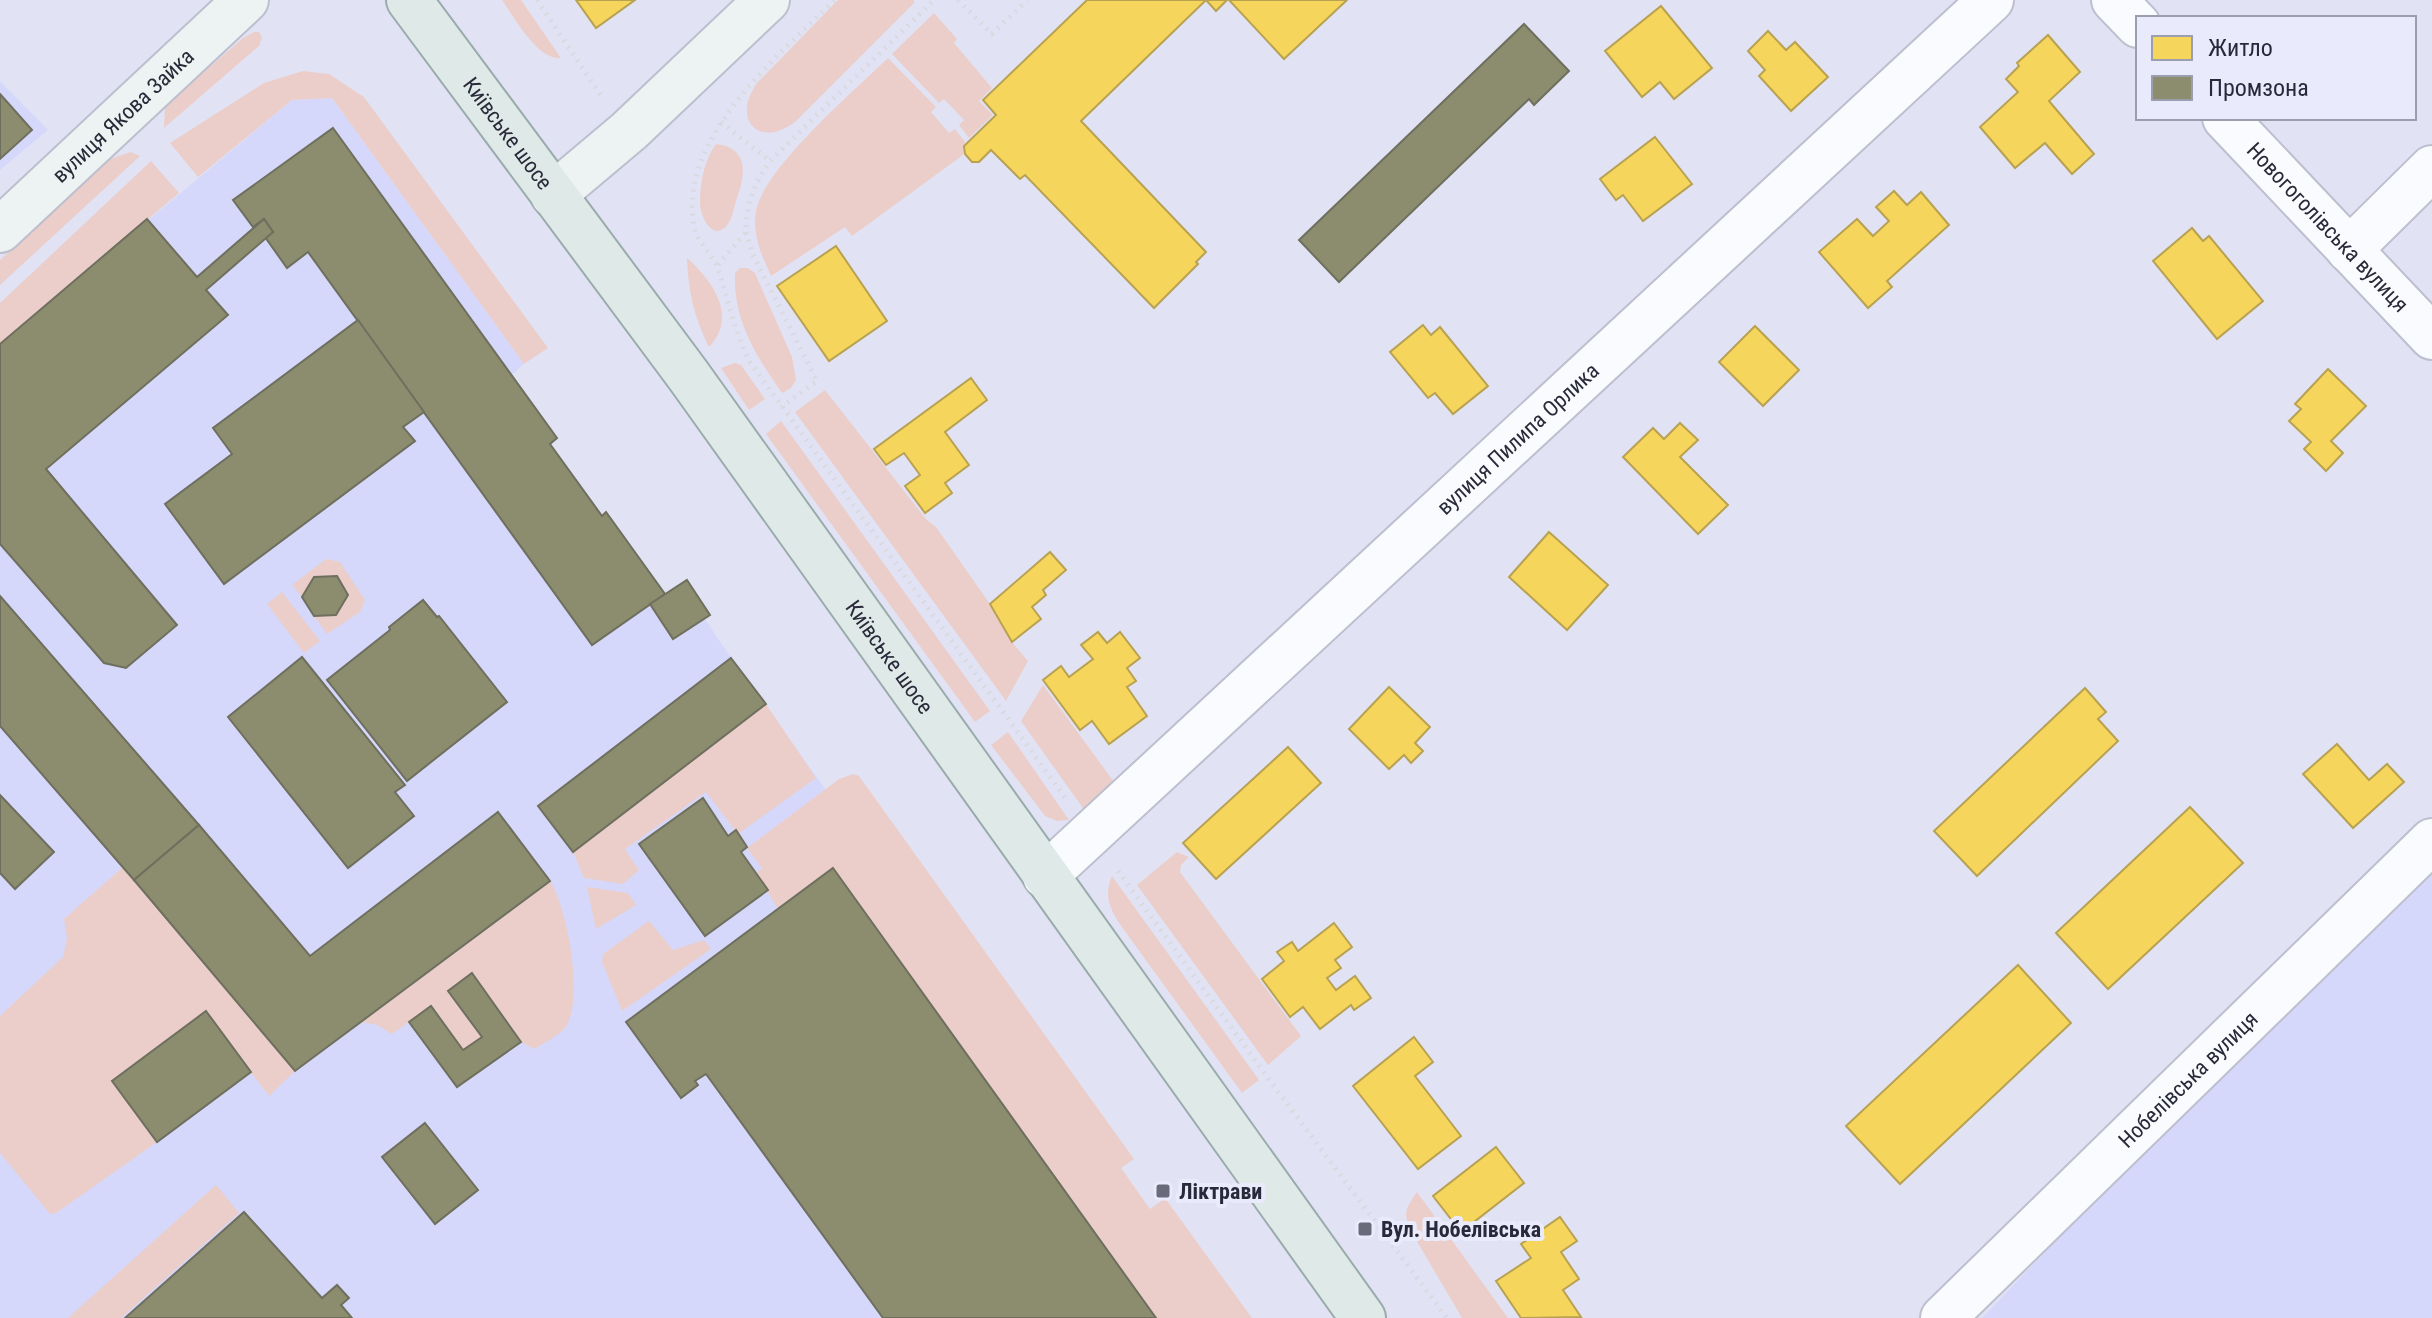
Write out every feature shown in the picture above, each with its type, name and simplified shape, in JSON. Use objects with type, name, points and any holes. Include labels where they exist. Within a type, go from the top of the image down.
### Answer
[{"type":"main road","name":"Київське шосе","points":[[409,0],[688,375],[1363,1318]]},
{"type":"street","name":"вулиця Якова Зайка","points":[[0,230],[246,0]]},
{"type":"street","points":[[553,195],[629,131],[767,0]]},
{"type":"street","name":"вулиця Пилипа Орлика","points":[[1045,876],[1991,0]]},
{"type":"street","points":[[2114,0],[2136,23]]},
{"type":"street","name":"Новогоголівська вулиця","points":[[2227,120],[2432,337]]},
{"type":"street","points":[[2349,250],[2432,168]]},
{"type":"street","name":"Нобелівська вулиця","points":[[1943,1318],[2432,841]]},
{"type":"path","points":[[537,0],[609,107]]},
{"type":"path","points":[[834,0],[755,80],[721,122],[699,167],[693,213],[699,242],[718,265],[739,342],[781,407],[1069,804]]},
{"type":"path","points":[[781,407],[817,381],[753,255],[746,232],[746,210],[754,184],[770,161],[934,0]]},
{"type":"path","points":[[958,0],[992,34],[1027,0]]},
{"type":"path","points":[[721,122],[770,161]]},
{"type":"path","points":[[718,265],[746,232]]},
{"type":"path","points":[[1118,871],[1447,1318]]},
{"type":"shaded area","points":[[502,0],[521,0],[561,58],[544,53],[535,45]]},
{"type":"shaded area","points":[[838,0],[914,0],[914,3],[795,122],[782,130],[760,131],[748,119],[747,108],[757,83]]},
{"type":"shaded area","points":[[934,13],[957,39],[954,43],[992,88],[979,101],[993,115],[969,138],[959,125],[964,120],[944,99],[939,103],[892,54]]},
{"type":"shaded area","points":[[254,32],[259,32],[262,38],[259,46],[164,128],[165,108],[169,102]]},
{"type":"shaded area","points":[[888,58],[936,107],[931,112],[949,133],[955,129],[965,142],[963,155],[852,236],[845,227],[771,276],[755,228],[756,211],[763,193],[792,152]]},
{"type":"shaded area","points":[[303,71],[329,74],[364,97],[548,348],[524,364],[332,98],[292,100],[198,177],[170,143],[264,83]]},
{"type":"shaded area","points":[[0,81],[48,130],[0,170]]},
{"type":"shaded area","points":[[332,98],[524,364],[512,375],[557,438],[550,444],[602,515],[606,512],[665,594],[687,580],[710,615],[705,619],[731,658],[1206,1318],[0,1318],[0,344],[292,100]]},
{"type":"shaded area","points":[[716,144],[735,151],[740,157],[743,173],[731,219],[717,231],[708,226],[700,203],[708,157]]},
{"type":"shaded area","points":[[131,152],[140,156],[0,285],[0,260],[110,159]]},
{"type":"shaded area","points":[[151,161],[179,193],[0,344],[0,303]]},
{"type":"shaded area","points":[[687,258],[713,288],[722,312],[717,336],[709,347],[693,304]]},
{"type":"shaded area","points":[[740,268],[748,268],[755,273],[792,357],[796,380],[791,388],[782,393],[755,351],[742,322],[735,290],[735,273]]},
{"type":"shaded area","points":[[735,363],[741,365],[765,399],[749,410],[721,368]]},
{"type":"shaded area","points":[[825,390],[926,519],[936,527],[990,604],[1012,642],[1028,661],[1006,701],[795,412]]},
{"type":"shaded area","points":[[781,421],[990,711],[975,722],[766,434]]},
{"type":"shaded area","points":[[326,559],[340,562],[365,600],[360,612],[327,634],[314,616],[337,615],[348,595],[337,576],[314,577],[302,597],[292,585]]},
{"type":"shaded area","points":[[282,592],[320,641],[304,653],[267,604]]},
{"type":"shaded area","points":[[1043,685],[1117,786],[1085,811],[1021,721]]},
{"type":"shaded area","points":[[766,704],[816,778],[738,834],[706,792],[625,849],[639,870],[623,884],[584,878],[573,852]]},
{"type":"shaded area","points":[[1008,732],[1069,820],[1057,821],[1045,816],[991,745]]},
{"type":"shaded area","points":[[853,774],[859,776],[1134,1159],[1121,1168],[1150,1209],[1165,1198],[1252,1318],[1156,1318],[832,868],[778,909],[756,873],[762,868],[747,848],[839,779]]},
{"type":"shaded area","points":[[1177,852],[1189,857],[1181,865],[1180,872],[1301,1036],[1268,1065],[1137,885]]},
{"type":"shaded area","points":[[2432,863],[2432,1318],[1982,1318],[2234,1054]]},
{"type":"shaded area","points":[[123,867],[295,1071],[269,1096],[205,1012],[112,1081],[157,1142],[56,1213],[50,1214],[0,1153],[0,1016],[63,957],[67,938],[64,919]]},
{"type":"shaded area","points":[[1112,876],[1259,1080],[1242,1093],[1116,917],[1108,895]]},
{"type":"shaded area","points":[[550,881],[562,911],[574,976],[571,1015],[559,1034],[534,1049],[521,1042],[472,974],[448,991],[482,1037],[463,1050],[431,1006],[392,1034],[377,1025],[361,1022]]},
{"type":"shaded area","points":[[587,887],[628,893],[636,905],[596,929]]},
{"type":"shaded area","points":[[649,921],[673,950],[704,940],[711,949],[622,1011],[602,962],[603,954]]},
{"type":"shaded area","points":[[216,1185],[239,1213],[121,1318],[68,1318]]},
{"type":"shaded area","points":[[1417,1192],[1508,1318],[1462,1318],[1409,1226],[1406,1212]]},
{"type":"building: Житло","points":[[576,0],[635,0],[596,28]]},
{"type":"building: Житло","points":[[1087,0],[1206,0],[1081,121],[1206,252],[1154,308],[1025,175],[1020,179],[991,150],[979,162],[972,162],[965,154],[964,146],[996,115],[983,100]]},
{"type":"building: Житло","points":[[1206,0],[1227,0],[1216,11]]},
{"type":"building: Житло","points":[[1229,0],[1347,0],[1284,59]]},
{"type":"building: Житло","points":[[1661,6],[1712,68],[1674,99],[1660,82],[1642,97],[1605,51]]},
{"type":"building: Житло","points":[[1768,31],[1786,50],[1795,42],[1828,77],[1791,111],[1759,76],[1765,70],[1748,51]]},
{"type":"building: Житло","points":[[2048,35],[2080,72],[2049,101],[2094,154],[2072,174],[2045,143],[2015,168],[1980,127],[2018,92],[2006,79],[2019,66],[2017,63]]},
{"type":"building: Житло","points":[[1655,137],[1692,184],[1643,221],[1623,195],[1616,200],[1600,179]]},
{"type":"building: Житло","points":[[1894,191],[1907,205],[1921,192],[1949,225],[1887,281],[1892,287],[1868,308],[1819,252],[1857,219],[1873,236],[1889,221],[1876,207]]},
{"type":"building: Житло","points":[[2192,228],[2203,241],[2209,236],[2263,301],[2217,339],[2153,261]]},
{"type":"building: Житло","points":[[836,246],[887,321],[829,361],[777,286]]},
{"type":"building: Житло","points":[[1423,325],[1431,335],[1440,327],[1488,386],[1453,414],[1435,393],[1428,398],[1390,352]]},
{"type":"building: Житло","points":[[1755,326],[1799,370],[1763,406],[1719,362]]},
{"type":"building: Житло","points":[[2328,369],[2366,406],[2331,441],[2343,453],[2326,471],[2304,449],[2311,442],[2289,421],[2301,409],[2295,404]]},
{"type":"building: Житло","points":[[971,378],[987,400],[945,432],[969,465],[945,483],[952,493],[925,513],[905,486],[920,475],[904,453],[886,465],[874,449]]},
{"type":"building: Житло","points":[[1680,423],[1698,440],[1680,457],[1728,505],[1698,534],[1623,457],[1653,428],[1664,439]]},
{"type":"building: Житло","points":[[1549,532],[1608,585],[1567,630],[1509,577]]},
{"type":"building: Житло","points":[[1050,552],[1066,570],[1043,590],[1046,595],[1032,607],[1041,619],[1012,642],[990,604]]},
{"type":"building: Житло","points":[[1098,632],[1107,643],[1120,632],[1140,658],[1127,668],[1136,681],[1127,687],[1147,716],[1109,744],[1092,721],[1080,730],[1043,680],[1061,666],[1069,677],[1093,659],[1081,645]]},
{"type":"building: Житло","points":[[1389,687],[1430,727],[1415,743],[1423,751],[1411,763],[1404,755],[1389,769],[1349,729]]},
{"type":"building: Житло","points":[[2085,688],[2106,712],[2098,719],[2118,741],[1977,876],[1934,831]]},
{"type":"building: Житло","points":[[2337,744],[2369,780],[2387,764],[2404,782],[2353,828],[2303,774]]},
{"type":"building: Житло","points":[[1288,747],[1321,783],[1216,879],[1183,843]]},
{"type":"building: Житло","points":[[2190,807],[2243,863],[2108,989],[2056,933]]},
{"type":"building: Житло","points":[[1334,923],[1352,947],[1335,960],[1341,968],[1327,978],[1336,990],[1355,976],[1371,998],[1354,1010],[1351,1005],[1320,1029],[1303,1007],[1290,1017],[1262,979],[1284,961],[1277,952],[1292,942],[1298,951]]},
{"type":"building: Житло","points":[[2018,965],[2071,1023],[1900,1184],[1846,1126]]},
{"type":"building: Житло","points":[[1414,1037],[1433,1062],[1415,1076],[1461,1136],[1418,1169],[1353,1086]]},
{"type":"building: Житло","points":[[1496,1147],[1524,1183],[1461,1232],[1433,1196]]},
{"type":"building: Житло","points":[[1560,1217],[1577,1241],[1561,1252],[1579,1279],[1563,1290],[1581,1317],[1521,1318],[1496,1281],[1531,1258],[1521,1244]]},
{"type":"building: Промзона","points":[[1524,24],[1569,71],[1534,105],[1529,99],[1339,282],[1299,240]]},
{"type":"building: Промзона","points":[[0,94],[32,130],[0,159]]},
{"type":"building: Промзона","points":[[333,128],[557,438],[550,444],[602,516],[606,512],[665,594],[592,645],[308,252],[287,268],[265,237],[273,232],[264,219],[253,227],[233,200]]},
{"type":"building: Промзона","points":[[147,219],[197,277],[264,219],[273,232],[206,290],[228,315],[46,469],[177,625],[126,668],[104,663],[0,544],[0,344]]},
{"type":"building: Промзона","points":[[358,320],[424,412],[403,427],[415,441],[224,584],[165,504],[232,454],[213,428]]},
{"type":"building: Промзона","points":[[337,576],[348,595],[336,615],[314,616],[302,597],[314,577]]},
{"type":"building: Промзона","points":[[687,580],[710,615],[673,639],[650,604]]},
{"type":"building: Промзона","points":[[0,596],[199,825],[134,880],[0,726]]},
{"type":"building: Промзона","points":[[423,600],[507,702],[407,781],[327,680]]},
{"type":"building: Промзона","points":[[302,657],[405,785],[395,792],[414,816],[348,868],[228,717]]},
{"type":"building: Промзона","points":[[731,658],[766,704],[573,852],[538,806]]},
{"type":"building: Промзона","points":[[0,795],[54,852],[15,889],[0,873]]},
{"type":"building: Промзона","points":[[703,798],[728,836],[736,830],[747,847],[741,852],[768,890],[705,936],[639,844]]},
{"type":"building: Промзона","points":[[498,812],[550,881],[295,1071],[134,880],[199,825],[310,956]]},
{"type":"building: Промзона","points":[[833,868],[1156,1318],[883,1318],[706,1074],[695,1081],[698,1085],[681,1098],[626,1022]]},
{"type":"building: Промзона","points":[[472,973],[521,1042],[457,1087],[409,1022],[431,1006],[463,1050],[482,1037],[448,991]]},
{"type":"building: Промзона","points":[[206,1011],[251,1072],[157,1142],[112,1081]]},
{"type":"building: Промзона","points":[[425,1123],[478,1190],[435,1224],[382,1157]]},
{"type":"building: Промзона","points":[[244,1212],[322,1298],[337,1285],[349,1298],[341,1305],[352,1318],[125,1318]]},
{"type":"place","name":"Ліктрави","points":[[1163,1191]]},
{"type":"place","name":"Вул. Нобелівська","points":[[1365,1229]]}]
